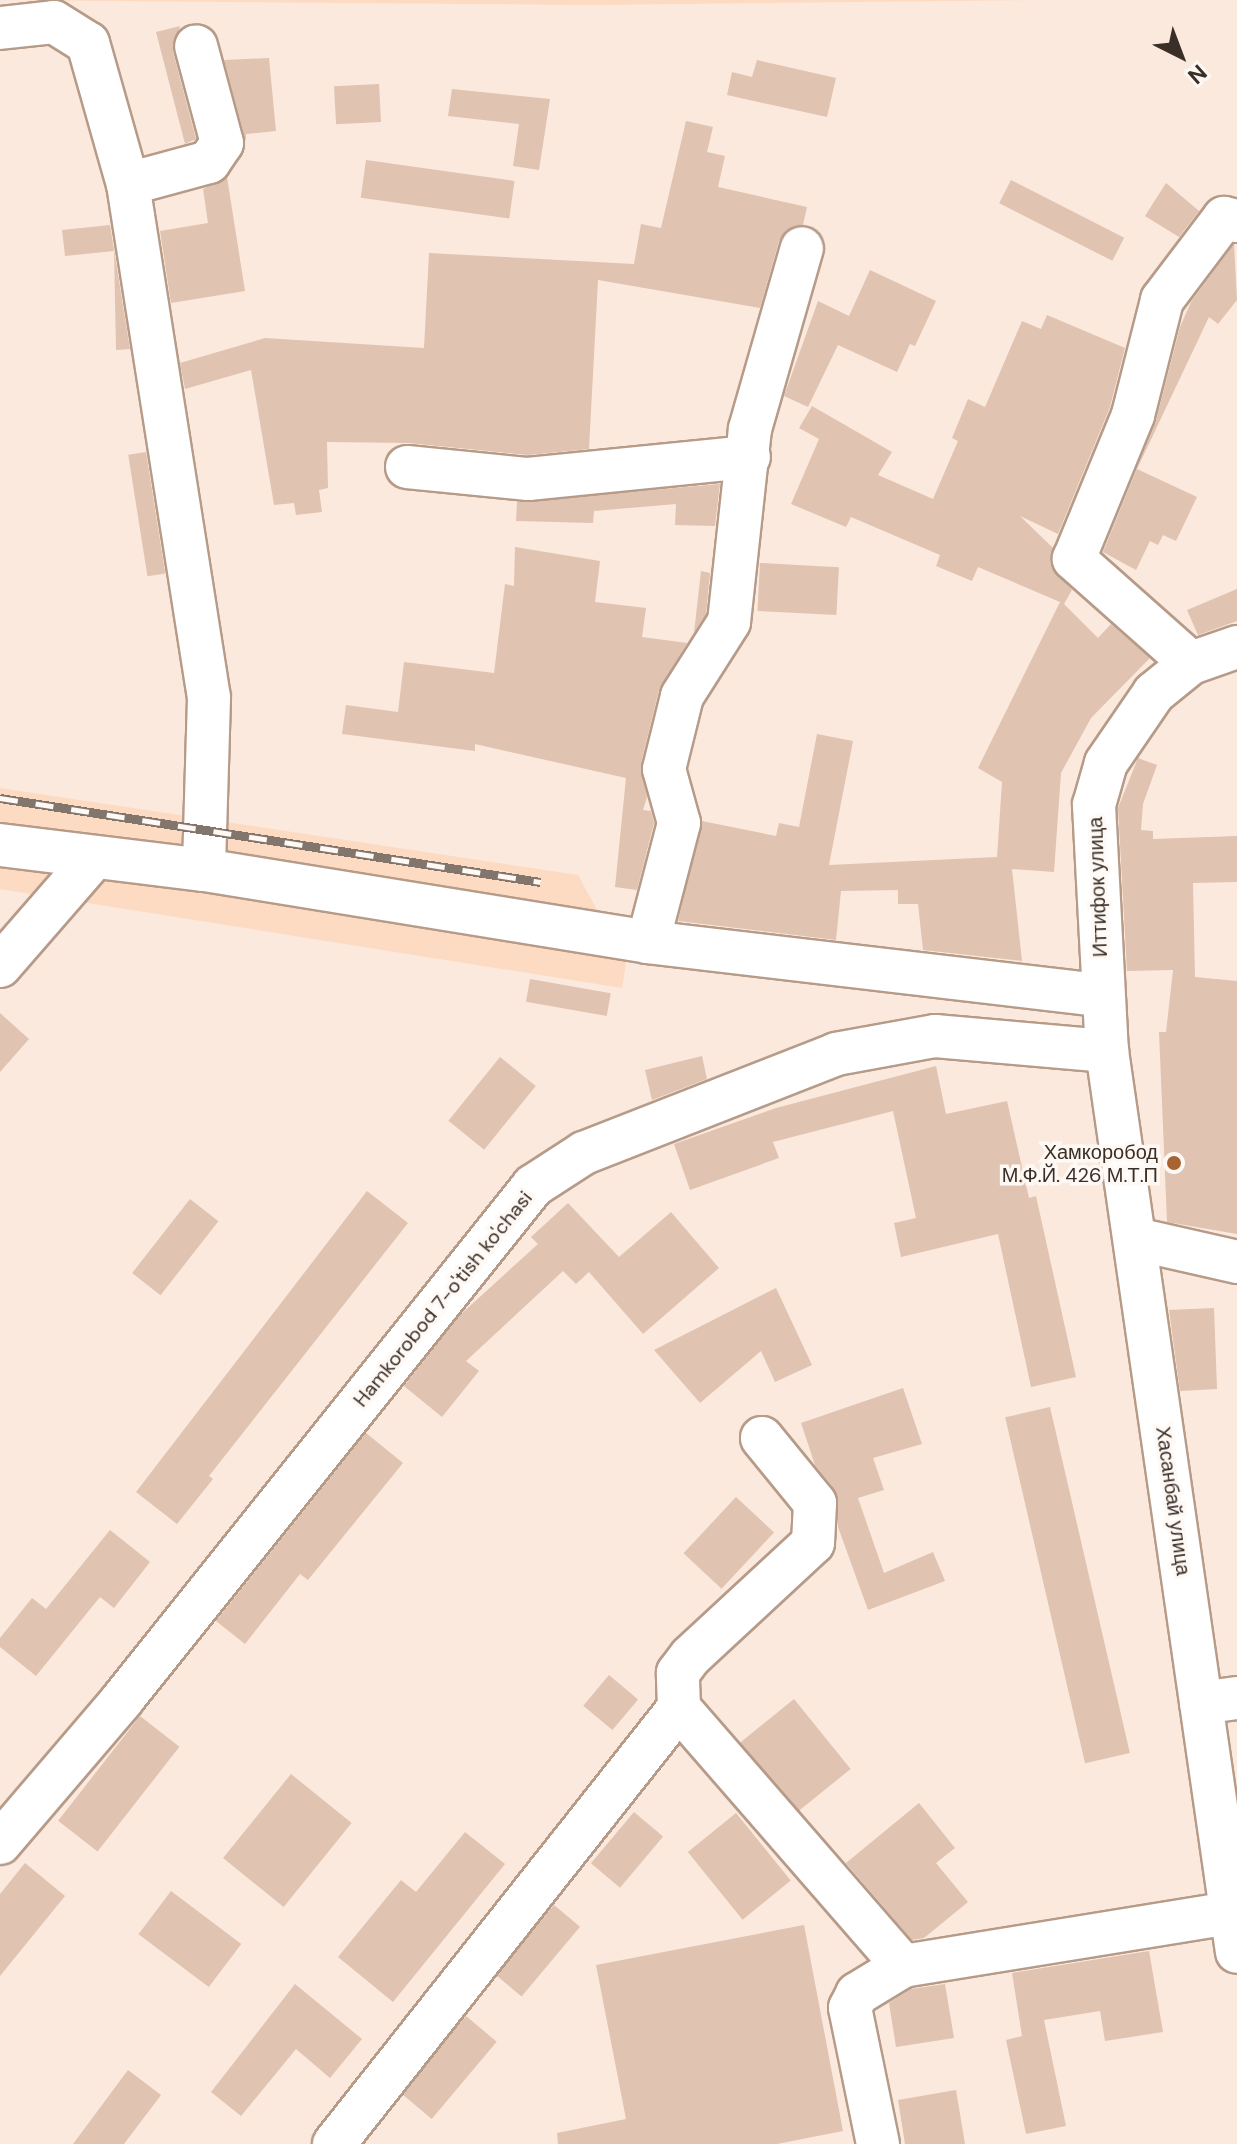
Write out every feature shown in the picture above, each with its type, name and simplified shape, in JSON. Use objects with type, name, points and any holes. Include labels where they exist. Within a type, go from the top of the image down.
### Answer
[{"type":"street","points":[[0,28],[54,22],[88,43],[128,184],[209,698],[204,870]]},
{"type":"street","points":[[128,184],[209,162],[222,143],[196,46]]},
{"type":"street","points":[[1191,663],[1074,559],[1133,415],[1162,300],[1224,218],[1237,221]]},
{"type":"street","points":[[648,942],[679,823],[664,769],[682,696],[729,622],[750,429],[802,248]]},
{"type":"street","points":[[407,467],[528,479],[749,457]]},
{"type":"street","name":"Иттифок улица","points":[[1107,1051],[1094,805],[1106,763],[1127,727],[1154,693],[1191,663],[1237,647]]},
{"type":"street","points":[[0,845],[93,859],[204,870],[648,942],[1102,995]]},
{"type":"street","points":[[0,966],[93,859]]},
{"type":"street","name":"Hamkorobod 7-o'tish ko'chasi","points":[[0,1843],[122,1700],[533,1186],[584,1153],[836,1054],[935,1036],[1107,1051]]},
{"type":"street","name":"Хасанбай улица","points":[[1107,1051],[1136,1239],[1219,1701],[1234,1933]]},
{"type":"street","points":[[1136,1239],[1237,1262]]},
{"type":"street","points":[[762,1438],[815,1503],[813,1543],[691,1656],[678,1673],[679,1708],[903,1966]]},
{"type":"street","points":[[334,2144],[679,1708]]},
{"type":"street","points":[[878,2144],[850,2008],[857,1994],[903,1966],[1234,1933]]},
{"type":"shaded area","points":[[0,0],[1042,0],[592,5]]},
{"type":"shaded area","points":[[0,788],[578,875],[626,963],[622,988],[0,889]]},
{"type":"building","points":[[180,26],[173,52],[196,139],[185,144],[156,32]]},
{"type":"building","points":[[269,58],[276,131],[246,134],[246,142],[224,60]]},
{"type":"building","points":[[757,60],[836,78],[827,117],[727,95],[732,72],[752,77]]},
{"type":"building","points":[[379,84],[381,122],[336,124],[334,86]]},
{"type":"building","points":[[452,89],[550,99],[539,170],[513,166],[519,124],[448,116]]},
{"type":"building","points":[[686,121],[713,127],[707,152],[725,156],[718,187],[807,207],[803,225],[786,230],[779,241],[760,308],[598,280],[589,449],[528,455],[409,443],[327,442],[328,488],[319,490],[322,512],[296,515],[294,503],[274,505],[251,370],[185,389],[180,363],[265,338],[424,348],[429,253],[634,264],[641,224],[661,228]]},
{"type":"building","points":[[366,160],[515,181],[509,219],[361,198]]},
{"type":"building","points":[[227,177],[245,291],[171,303],[160,231],[208,223],[203,189]]},
{"type":"building","points":[[1011,180],[1124,238],[1112,261],[999,203]]},
{"type":"building","points":[[1166,183],[1199,211],[1179,237],[1145,216]]},
{"type":"building","points":[[110,225],[130,349],[116,350],[114,251],[65,256],[62,230]]},
{"type":"building","points":[[1234,244],[1237,300],[1218,324],[1209,317],[1137,469],[1197,497],[1176,541],[1163,535],[1158,545],[1150,541],[1136,570],[1103,552],[1155,424],[1180,327],[1191,302]]},
{"type":"building","points":[[870,270],[936,301],[915,346],[910,344],[897,372],[838,345],[808,407],[784,396],[818,301],[849,316]]},
{"type":"building","points":[[1047,315],[1125,348],[1110,407],[1058,534],[1020,516],[1053,548],[1051,565],[1072,590],[1064,604],[1098,638],[1111,624],[1150,658],[1091,718],[1061,773],[1054,872],[1012,869],[1022,961],[923,950],[918,904],[898,904],[898,890],[841,891],[836,940],[678,921],[702,821],[776,836],[779,823],[799,827],[817,734],[853,741],[829,865],[997,857],[1002,782],[978,768],[1060,602],[978,567],[972,581],[936,566],[940,555],[851,517],[846,527],[791,504],[819,439],[799,428],[812,406],[892,452],[878,475],[933,499],[958,441],[952,438],[968,399],[985,407],[1022,321],[1041,329]]},
{"type":"building","points":[[146,452],[165,573],[147,576],[128,455]]},
{"type":"building","points":[[720,484],[715,526],[675,525],[676,504],[594,511],[593,523],[516,521],[517,502]]},
{"type":"building","points":[[515,547],[600,561],[595,602],[646,608],[642,637],[687,643],[659,690],[641,763],[647,797],[643,810],[651,811],[654,823],[637,890],[615,887],[626,778],[475,744],[475,751],[342,734],[346,705],[398,712],[404,662],[494,673],[505,584],[514,586]]},
{"type":"building","points":[[760,563],[839,567],[836,615],[757,611]]},
{"type":"building","points":[[701,571],[710,573],[706,614],[694,633]]},
{"type":"building","points":[[1237,589],[1237,621],[1198,635],[1187,610]]},
{"type":"building","points":[[1138,758],[1157,765],[1143,804],[1141,830],[1153,831],[1153,839],[1237,836],[1237,882],[1193,883],[1195,977],[1237,981],[1237,1234],[1167,1222],[1159,1032],[1166,1032],[1173,970],[1127,971],[1118,808]]},
{"type":"building","points":[[530,979],[611,993],[607,1016],[526,1002]]},
{"type":"building","points":[[0,1013],[29,1039],[0,1072]]},
{"type":"building","points":[[702,1056],[707,1079],[652,1100],[645,1070]]},
{"type":"building","points":[[500,1057],[536,1086],[484,1150],[448,1121]]},
{"type":"building","points":[[936,1066],[946,1114],[1007,1101],[1029,1198],[1036,1196],[1076,1377],[1031,1387],[998,1234],[901,1257],[894,1223],[916,1218],[893,1111],[773,1142],[779,1158],[690,1190],[674,1144],[776,1108]]},
{"type":"building","points":[[367,1191],[408,1223],[209,1476],[213,1479],[177,1524],[136,1492]]},
{"type":"building","points":[[190,1199],[218,1221],[160,1295],[132,1273]]},
{"type":"building","points":[[568,1203],[619,1257],[671,1212],[719,1268],[643,1334],[589,1272],[576,1284],[563,1271],[466,1361],[479,1371],[442,1417],[404,1386],[460,1315],[538,1244],[531,1237]]},
{"type":"building","points":[[776,1288],[812,1365],[775,1382],[761,1351],[700,1403],[654,1350]]},
{"type":"building","points":[[1214,1308],[1217,1389],[1180,1391],[1169,1310]]},
{"type":"building","points":[[903,1388],[922,1444],[873,1458],[884,1490],[858,1498],[884,1573],[933,1552],[945,1581],[868,1610],[838,1527],[834,1489],[815,1465],[801,1423]]},
{"type":"building","points":[[1050,1407],[1130,1753],[1085,1763],[1005,1417]]},
{"type":"building","points":[[366,1433],[403,1463],[308,1580],[300,1574],[245,1644],[216,1621]]},
{"type":"building","points":[[736,1497],[774,1532],[722,1589],[683,1553]]},
{"type":"building","points":[[110,1530],[150,1562],[114,1608],[100,1597],[36,1676],[0,1647],[0,1638],[32,1598],[46,1609]]},
{"type":"building","points":[[609,1675],[638,1699],[612,1730],[583,1706]]},
{"type":"building","points":[[794,1699],[851,1769],[797,1812],[740,1742]]},
{"type":"building","points":[[140,1716],[179,1747],[98,1852],[58,1821]]},
{"type":"building","points":[[291,1774],[352,1823],[284,1907],[223,1858]]},
{"type":"building","points":[[919,1803],[955,1848],[936,1863],[968,1902],[924,1938],[912,1940],[846,1863]]},
{"type":"building","points":[[634,1812],[663,1836],[620,1888],[591,1863]]},
{"type":"building","points":[[736,1813],[791,1881],[743,1920],[688,1852]]},
{"type":"building","points":[[465,1832],[505,1864],[393,2002],[338,1957],[401,1880],[416,1892]]},
{"type":"building","points":[[25,1863],[65,1896],[0,1976],[0,1894]]},
{"type":"building","points":[[171,1891],[241,1944],[209,1987],[139,1934]]},
{"type":"building","points":[[554,1905],[580,1927],[522,1997],[496,1975]]},
{"type":"building","points":[[804,1925],[843,2131],[777,2144],[558,2144],[557,2133],[626,2119],[596,1965]]},
{"type":"building","points":[[1149,1951],[1163,2032],[1105,2041],[1100,2011],[1044,2020],[1066,2126],[1026,2134],[1006,2040],[1022,2036],[1012,1973]]},
{"type":"building","points":[[295,1984],[362,2039],[330,2078],[296,2049],[241,2116],[211,2092]]},
{"type":"building","points":[[945,1984],[954,2038],[896,2047],[889,2003],[911,1989]]},
{"type":"building","points":[[466,2016],[497,2042],[432,2119],[401,2093]]},
{"type":"building","points":[[128,2070],[161,2095],[124,2144],[73,2144]]},
{"type":"building","points":[[956,2090],[965,2144],[905,2144],[898,2100]]},
{"type":"railway","points":[[0,798],[541,882]]},
{"type":"place","name":"Хамкоробод М.Ф.Й. 426 М.Т.П","points":[[1174,1163]]}]
